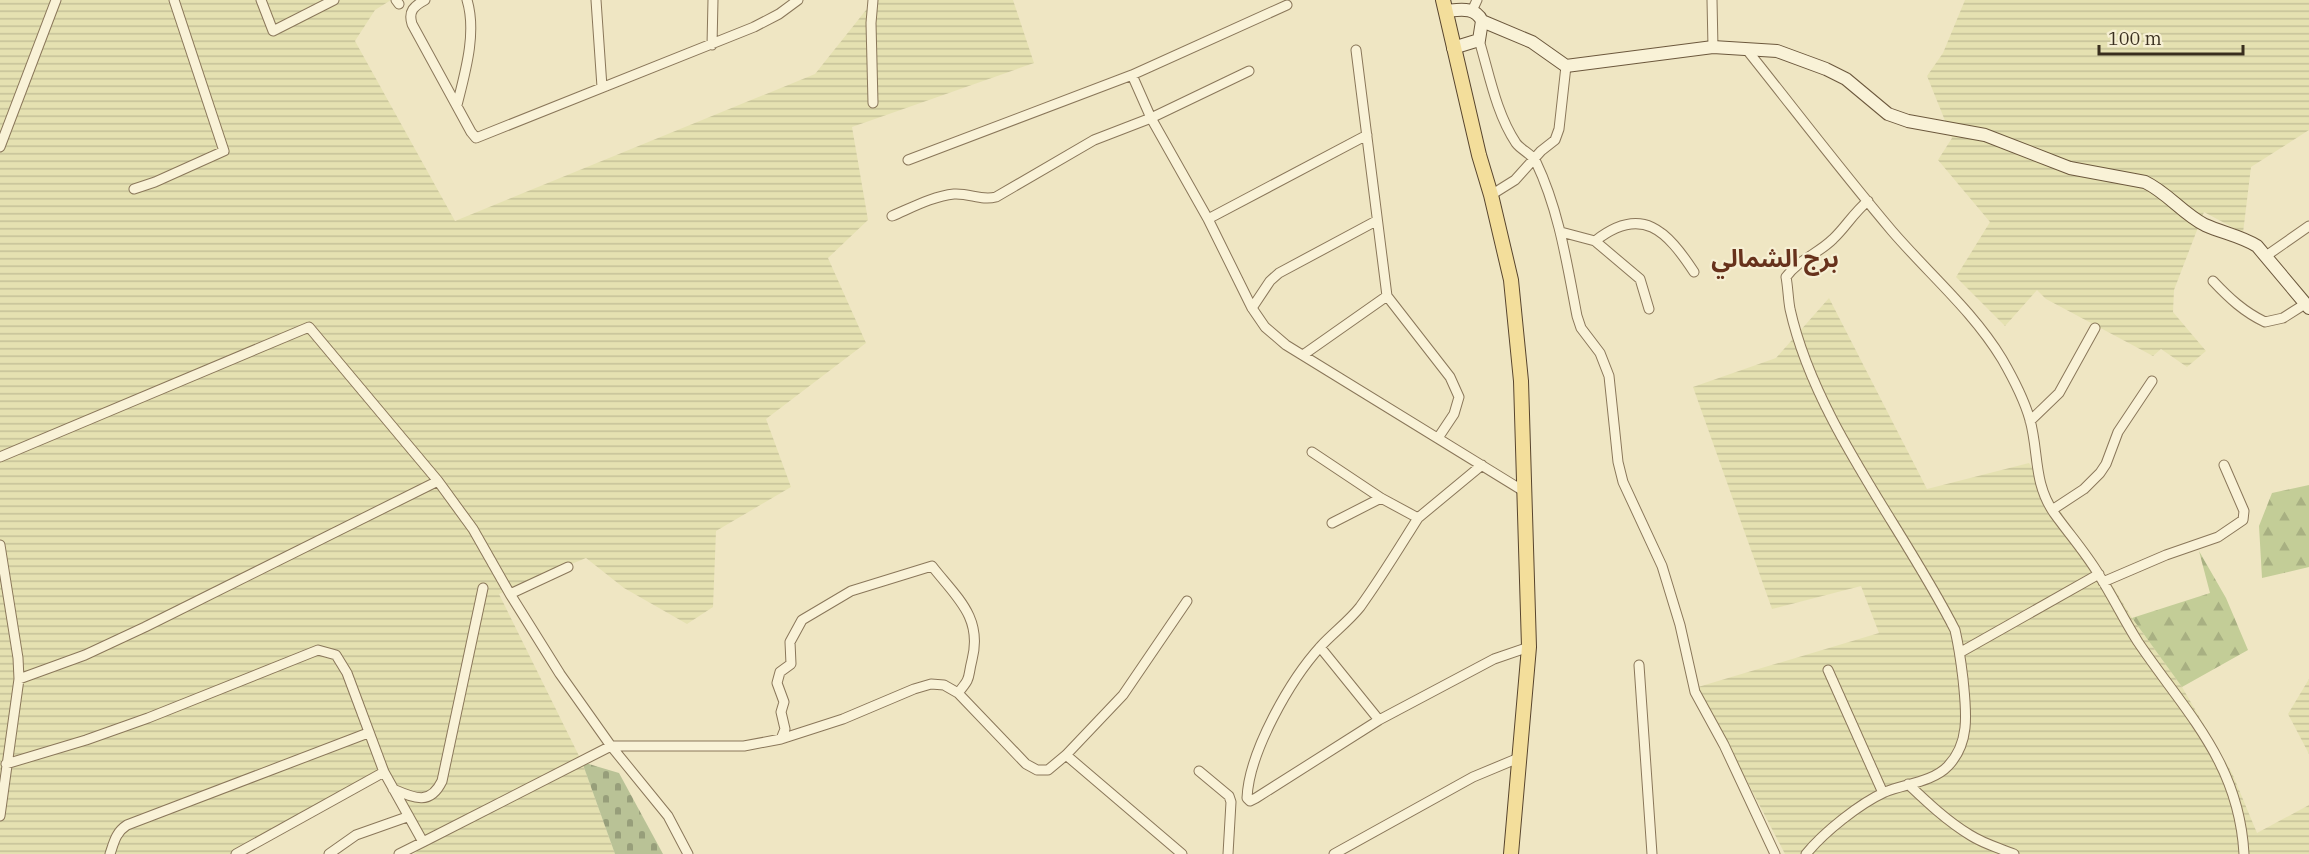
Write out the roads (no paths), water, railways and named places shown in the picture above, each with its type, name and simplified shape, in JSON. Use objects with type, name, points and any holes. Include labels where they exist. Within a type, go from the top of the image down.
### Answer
[{"type":"main road","points":[[1444,5],[1511,280],[1521,381],[1529,647],[1521,757],[1510,854]]},
{"type":"street","points":[[0,147],[56,0]]},
{"type":"street","points":[[134,189],[224,151],[174,0]]},
{"type":"street","points":[[261,0],[273,31],[334,0]]},
{"type":"street","points":[[425,0],[412,8],[411,19],[471,132],[477,138],[712,45],[779,15],[798,0]]},
{"type":"street","points":[[457,105],[467,63],[470,17],[467,0]]},
{"type":"street","points":[[596,0],[602,87]]},
{"type":"street","points":[[712,45],[713,0]]},
{"type":"street","points":[[873,0],[871,23],[873,103]]},
{"type":"street","points":[[1712,0],[1713,47]]},
{"type":"street","points":[[908,160],[1132,75],[1287,5]]},
{"type":"street","points":[[1444,5],[1474,5],[1482,21],[1479,40],[1493,87],[1508,128],[1517,145],[1535,159],[1560,232],[1581,328],[1600,353],[1610,376],[1618,462],[1623,482],[1662,566],[1680,626],[1695,692],[1724,745],[1775,854]]},
{"type":"street","points":[[1482,21],[1532,42],[1566,66],[1713,47],[1777,51],[1846,79],[1888,114],[1908,121],[1984,135],[2070,168],[2145,182],[2166,194],[2206,226],[2246,239],[2266,256],[2307,306],[2283,318],[2265,322],[2248,314],[2213,280]]},
{"type":"street","points":[[1453,48],[1479,40]]},
{"type":"street","points":[[1356,50],[1387,296],[1438,360],[1456,388],[1459,397],[1454,414],[1438,438]]},
{"type":"street","points":[[1747,50],[1868,201],[1990,343],[2011,376],[2030,421],[2037,472],[2052,510],[2101,578],[2140,644],[2208,738],[2228,780],[2234,799],[2241,822],[2244,854]]},
{"type":"street","points":[[1491,195],[1515,180],[1555,140],[1559,129],[1566,66]]},
{"type":"street","points":[[892,216],[953,194],[987,200],[996,197],[1070,153],[1117,130],[1151,118],[1249,71]]},
{"type":"street","points":[[1132,75],[1151,118],[1208,219],[1252,308],[1274,336],[1525,492]]},
{"type":"street","points":[[1208,219],[1367,135]]},
{"type":"street","points":[[1806,854],[1821,837],[1844,818],[1883,793],[1932,776],[1948,767],[1963,740],[1967,724],[1961,652],[1955,630],[1828,409],[1803,350],[1790,309],[1786,277],[1804,258],[1817,253],[1833,240],[1858,208],[1868,201]]},
{"type":"street","points":[[1252,308],[1270,281],[1279,273],[1376,221]]},
{"type":"street","points":[[1595,241],[1617,225],[1628,223],[1648,226],[1668,237],[1694,272]]},
{"type":"street","points":[[2266,256],[2309,226]]},
{"type":"street","points":[[1560,232],[1595,241],[1640,279],[1649,309]]},
{"type":"street","points":[[1303,355],[1387,296]]},
{"type":"street","points":[[0,457],[309,327],[438,480],[473,529],[560,674],[611,746],[668,816],[688,854]]},
{"type":"street","points":[[2030,421],[2059,393],[2095,328]]},
{"type":"street","points":[[2052,510],[2084,489],[2100,474],[2118,432],[2152,381]]},
{"type":"street","points":[[1312,452],[1381,498],[1418,518]]},
{"type":"street","points":[[1482,465],[1439,498],[1418,518],[1358,609],[1320,647],[1291,686],[1267,732],[1252,771],[1247,798],[1250,801],[1256,798],[1379,720],[1494,659],[1529,647]]},
{"type":"street","points":[[1961,652],[2101,578],[2218,537],[2243,520],[2244,511],[2224,465]]},
{"type":"street","points":[[19,679],[85,655],[145,627],[438,480]]},
{"type":"street","points":[[1332,523],[1381,498]]},
{"type":"street","points":[[0,545],[17,648],[19,679],[4,768],[0,816]]},
{"type":"street","points":[[781,739],[785,729],[781,712],[784,702],[777,684],[781,676],[780,672],[791,664],[790,642],[802,620],[851,591],[932,566],[951,586],[968,614],[976,634],[970,678],[958,693]]},
{"type":"street","points":[[510,594],[568,567]]},
{"type":"street","points":[[393,789],[413,798],[426,797],[438,790],[442,781],[483,588]]},
{"type":"street","points":[[399,854],[611,746],[744,746],[781,739],[843,719],[931,684],[944,685],[958,693],[1026,764],[1037,770],[1048,770],[1066,755],[1123,695],[1187,601]]},
{"type":"street","points":[[1320,647],[1379,720]]},
{"type":"street","points":[[4,768],[127,725],[318,650],[336,655],[347,673],[384,772],[407,817],[423,842]]},
{"type":"street","points":[[1639,665],[1653,854]]},
{"type":"street","points":[[1828,670],[1883,793]]},
{"type":"street","points":[[111,854],[114,839],[127,825],[368,733]]},
{"type":"street","points":[[1066,755],[1182,854]]},
{"type":"street","points":[[1334,854],[1473,777],[1521,757]]},
{"type":"street","points":[[1199,771],[1229,796],[1231,802],[1228,854]]},
{"type":"street","points":[[236,854],[384,772]]},
{"type":"street","points":[[1908,784],[1943,817],[1969,835],[2014,854]]},
{"type":"street","points":[[329,854],[356,835],[407,817]]},
{"type":"district","name":"برج الشمالي","points":[[1775,258]]}]
